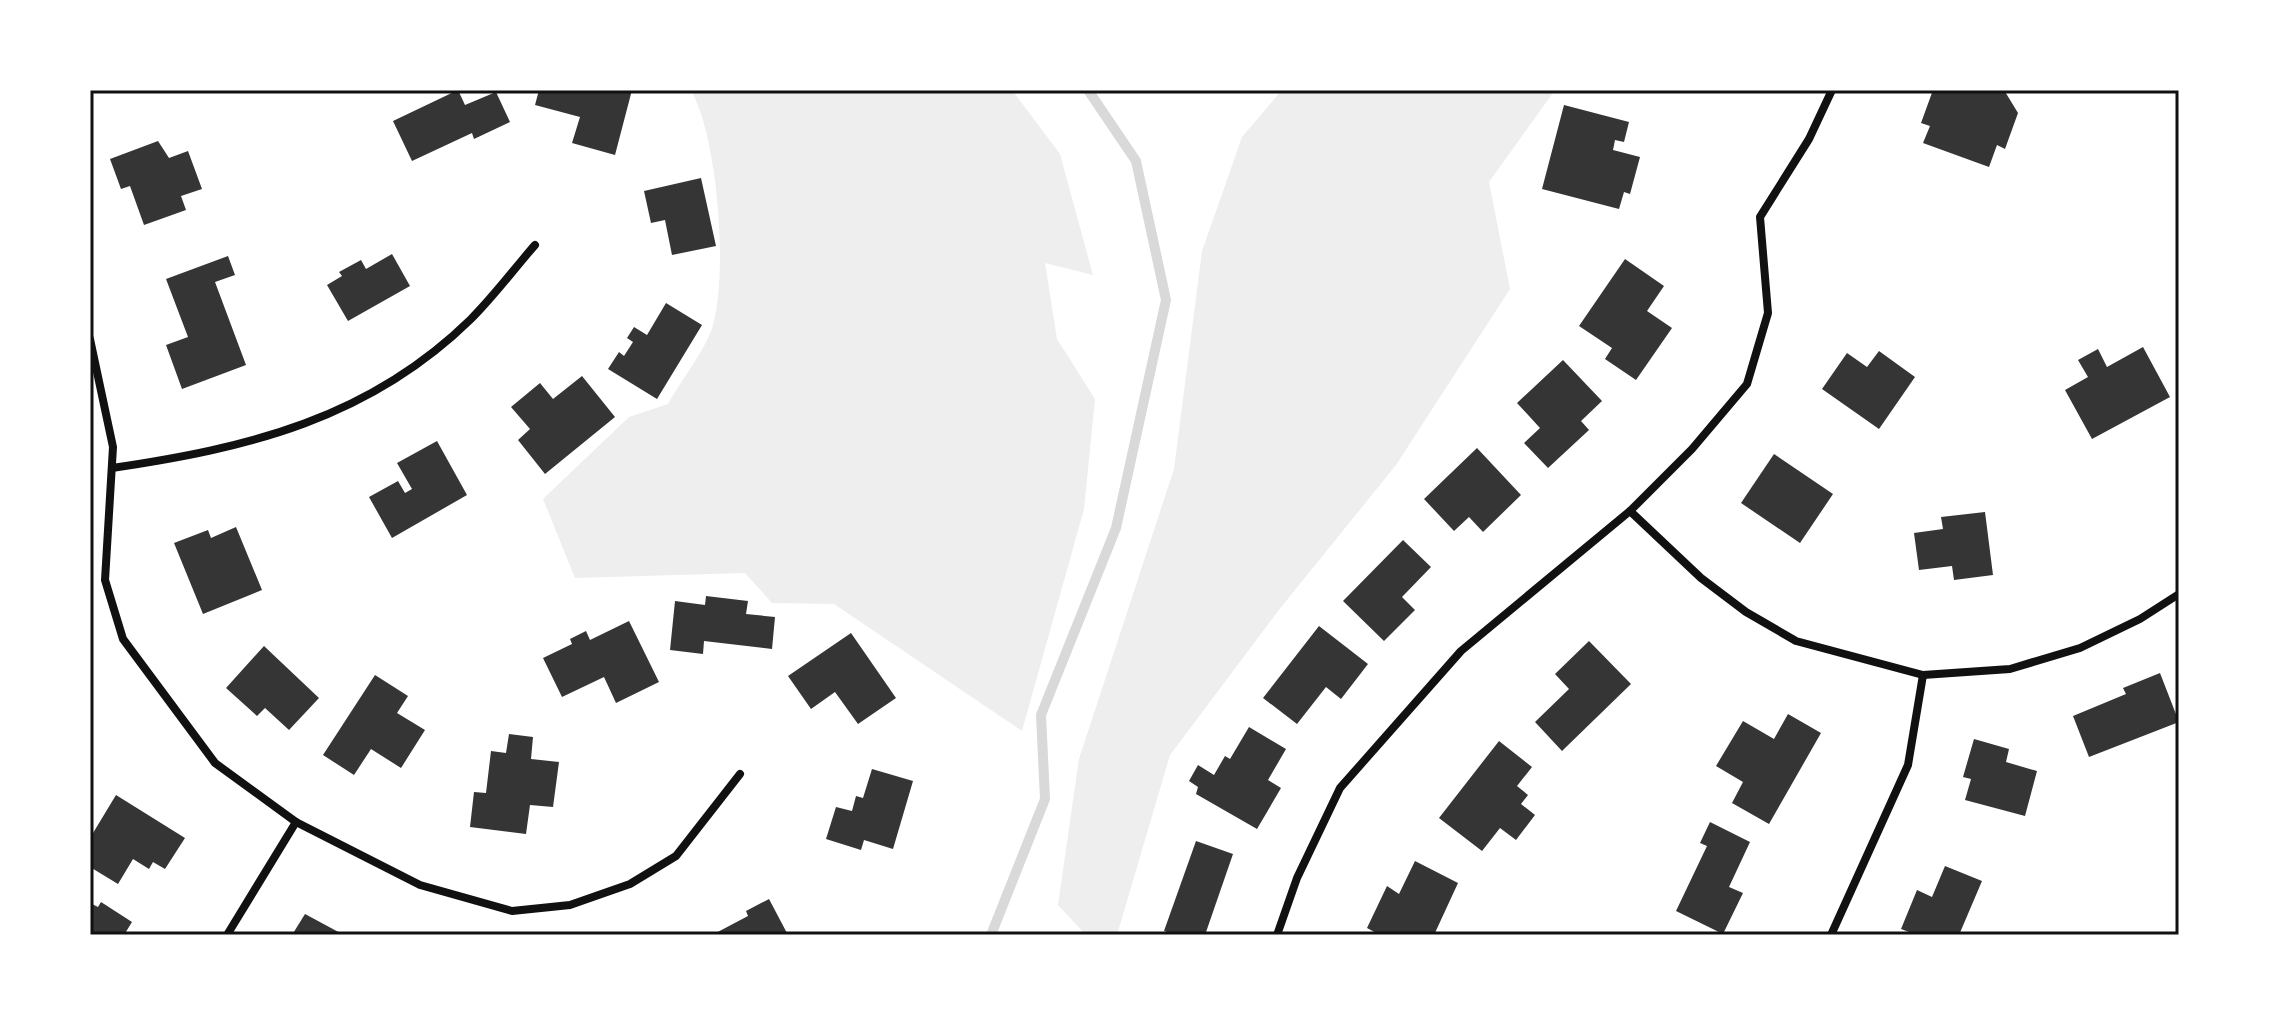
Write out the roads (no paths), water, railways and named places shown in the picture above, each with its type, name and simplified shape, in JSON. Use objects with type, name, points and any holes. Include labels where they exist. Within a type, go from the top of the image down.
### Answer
[{"type":"street","points":[[1277,935],[1297,878],[1340,788],[1461,651],[1630,511],[1692,449],[1747,384],[1768,313],[1760,217],[1809,139],[1832,90]]},
{"type":"street","points":[[112,468],[197,456],[290,432],[359,400],[420,361],[471,319],[535,245]]},
{"type":"street","points":[[90,339],[113,447],[105,580],[123,639],[215,763],[296,822],[420,885],[512,911],[570,905],[630,884],[676,856],[740,774]]},
{"type":"street","points":[[1630,511],[1701,578],[1746,612],[1796,641],[1923,675],[2010,669],[2080,648],[2140,619],[2179,594]]},
{"type":"street","points":[[1831,935],[1908,765],[1923,675]]},
{"type":"street","points":[[227,935],[296,822]]},
{"type":"waterway","points":[[991,935],[1045,799],[1041,715],[1116,528],[1166,300],[1136,161],[1088,90]]}]
